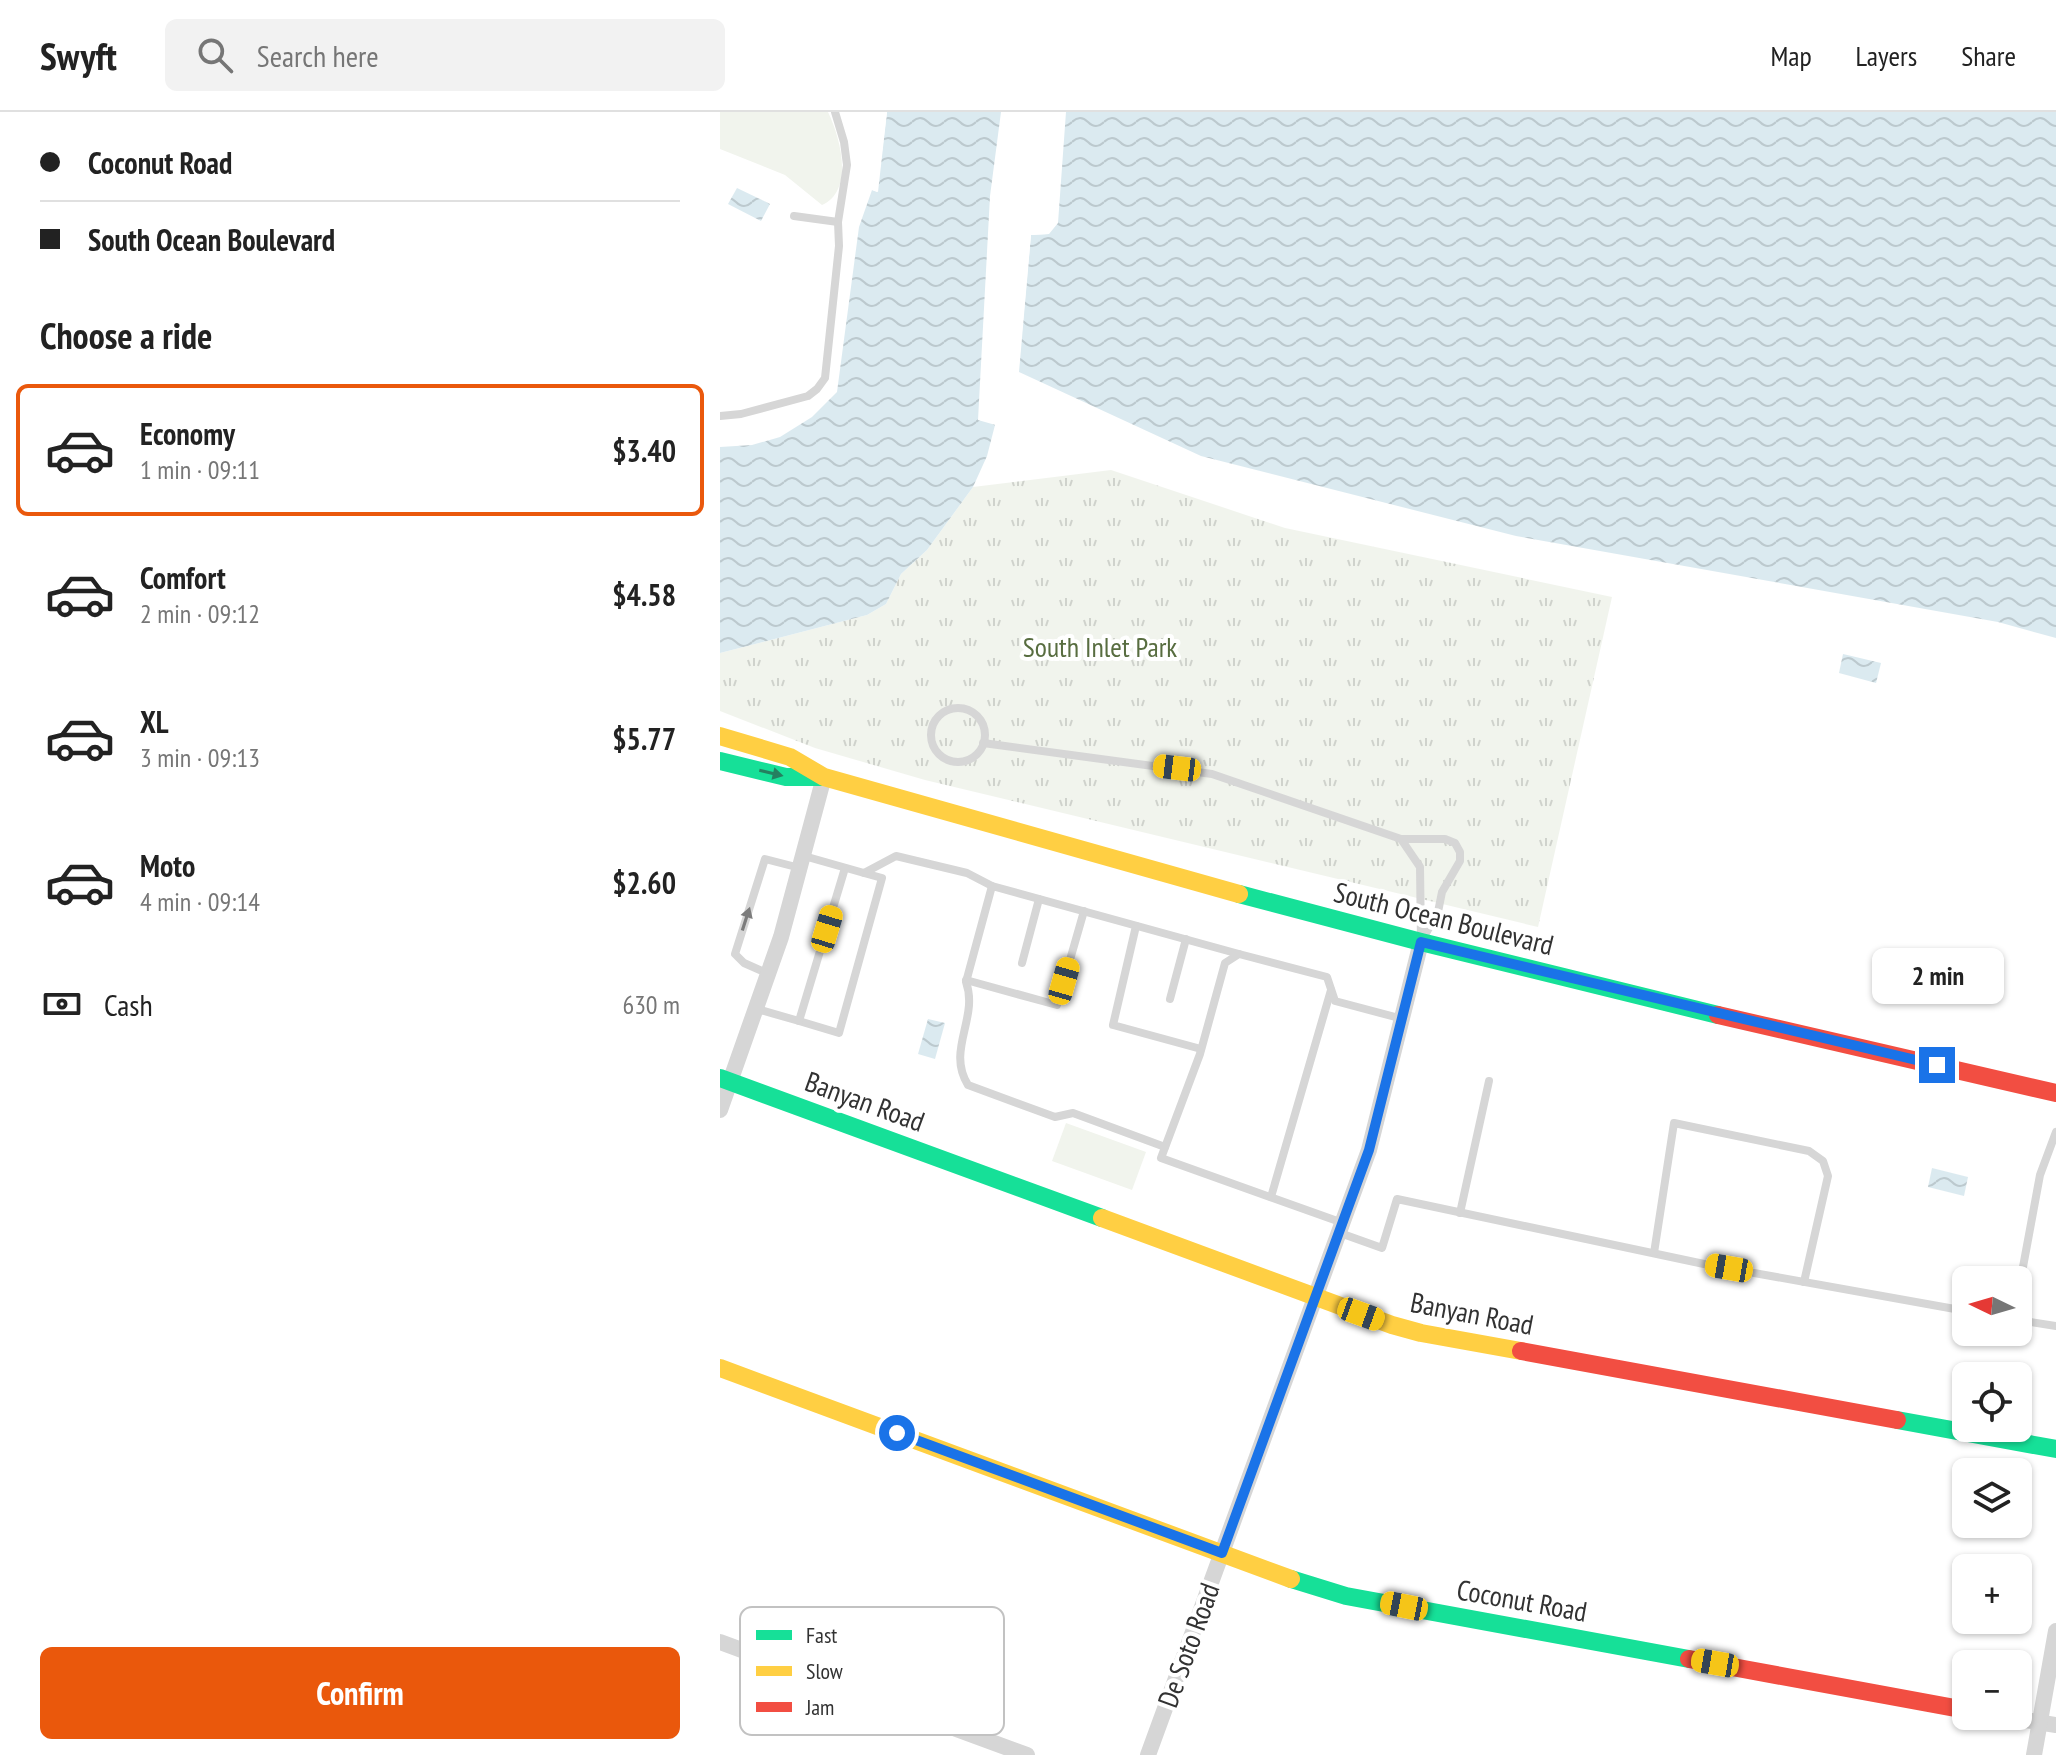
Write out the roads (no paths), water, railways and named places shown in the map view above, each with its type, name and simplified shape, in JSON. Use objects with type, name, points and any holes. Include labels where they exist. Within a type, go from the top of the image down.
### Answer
[{"type":"street","name":"South Ocean Boulevard","points":[[720,736],[790,757],[824,777],[1253,898],[1421,942],[2056,1093]]},
{"type":"street","name":"South Ocean Boulevard","points":[[720,761],[786,777],[824,777]]},
{"type":"street","points":[[720,1110],[725,1080],[770,974],[824,777]]},
{"type":"street","name":"De Soto Road","points":[[1148,1755],[1342,1228],[1374,1132],[1421,942]]},
{"type":"street","name":"Banyan Road","points":[[725,1080],[1392,1325],[1421,1333],[2056,1449]]},
{"type":"street","name":"Coconut Road","points":[[720,1368],[1346,1596],[1952,1707]]},
{"type":"street","points":[[2034,1755],[2048,1724],[2056,1631]]},
{"type":"street","points":[[720,1642],[740,1649]]},
{"type":"street","points":[[973,1735],[1027,1755]]},
{"type":"lane","points":[[720,416],[741,414],[808,396],[825,378],[839,246],[838,222],[847,165],[835,112]]},
{"type":"lane","points":[[794,216],[838,222]]},
{"type":"lane","points":[[952,708],[963,708],[981,721],[983,743],[971,758],[953,762],[936,752],[931,742],[934,721],[952,708]]},
{"type":"lane","points":[[983,743],[1212,774],[1401,839],[1445,839],[1455,843],[1460,852],[1460,861],[1442,892],[1438,912],[1421,942]]},
{"type":"lane","points":[[1401,839],[1420,867],[1421,942]]},
{"type":"lane","points":[[864,873],[896,856],[967,873],[992,886],[1327,977],[1335,1001],[1403,1019]]},
{"type":"lane","points":[[757,1009],[839,1033],[882,878],[845,868],[765,859],[735,954],[744,963],[770,974]]},
{"type":"lane","points":[[799,1021],[845,868]]},
{"type":"lane","points":[[992,886],[966,980],[972,997],[959,1053],[960,1072],[968,1085],[1055,1117],[1073,1113],[1165,1147]]},
{"type":"lane","points":[[1022,963],[1039,899]]},
{"type":"lane","points":[[966,980],[1057,1005],[1084,911]]},
{"type":"lane","points":[[1136,926],[1113,1025],[1201,1049]]},
{"type":"lane","points":[[1170,999],[1186,939]]},
{"type":"lane","points":[[1239,954],[1225,963],[1201,1049],[1161,1158],[1271,1197],[1382,1248],[1397,1199],[1654,1253],[1952,1308]]},
{"type":"lane","points":[[1271,1197],[1331,990]]},
{"type":"lane","points":[[1460,1213],[1489,1081]]},
{"type":"lane","points":[[1654,1253],[1674,1123],[1809,1151],[1823,1161],[1828,1176],[1804,1282]]},
{"type":"lane","points":[[2023,1266],[2040,1175],[2056,1132]]},
{"type":"lane","points":[[2032,1322],[2056,1326]]},
{"type":"water","points":[[887,112],[1012,112],[992,392],[995,425],[987,456],[973,487],[927,550],[901,574],[886,604],[867,615],[720,653],[720,447],[752,445],[780,437],[812,417],[837,392],[859,227],[872,190],[877,192]]},
{"type":"water","points":[[1059,112],[2056,112],[2056,638],[1998,622],[1516,536],[1201,456],[1019,372],[1031,235],[1049,234]]},
{"type":"water","points":[[737,188],[770,204],[761,221],[728,204]]},
{"type":"water","points":[[1843,654],[1881,663],[1876,683],[1839,673]]},
{"type":"water","points":[[928,1019],[945,1023],[935,1059],[918,1054]]},
{"type":"water","points":[[1932,1168],[1968,1177],[1964,1196],[1928,1187]]},
{"type":"park label","name":"South Inlet Park","points":[[1100,646]]}]
